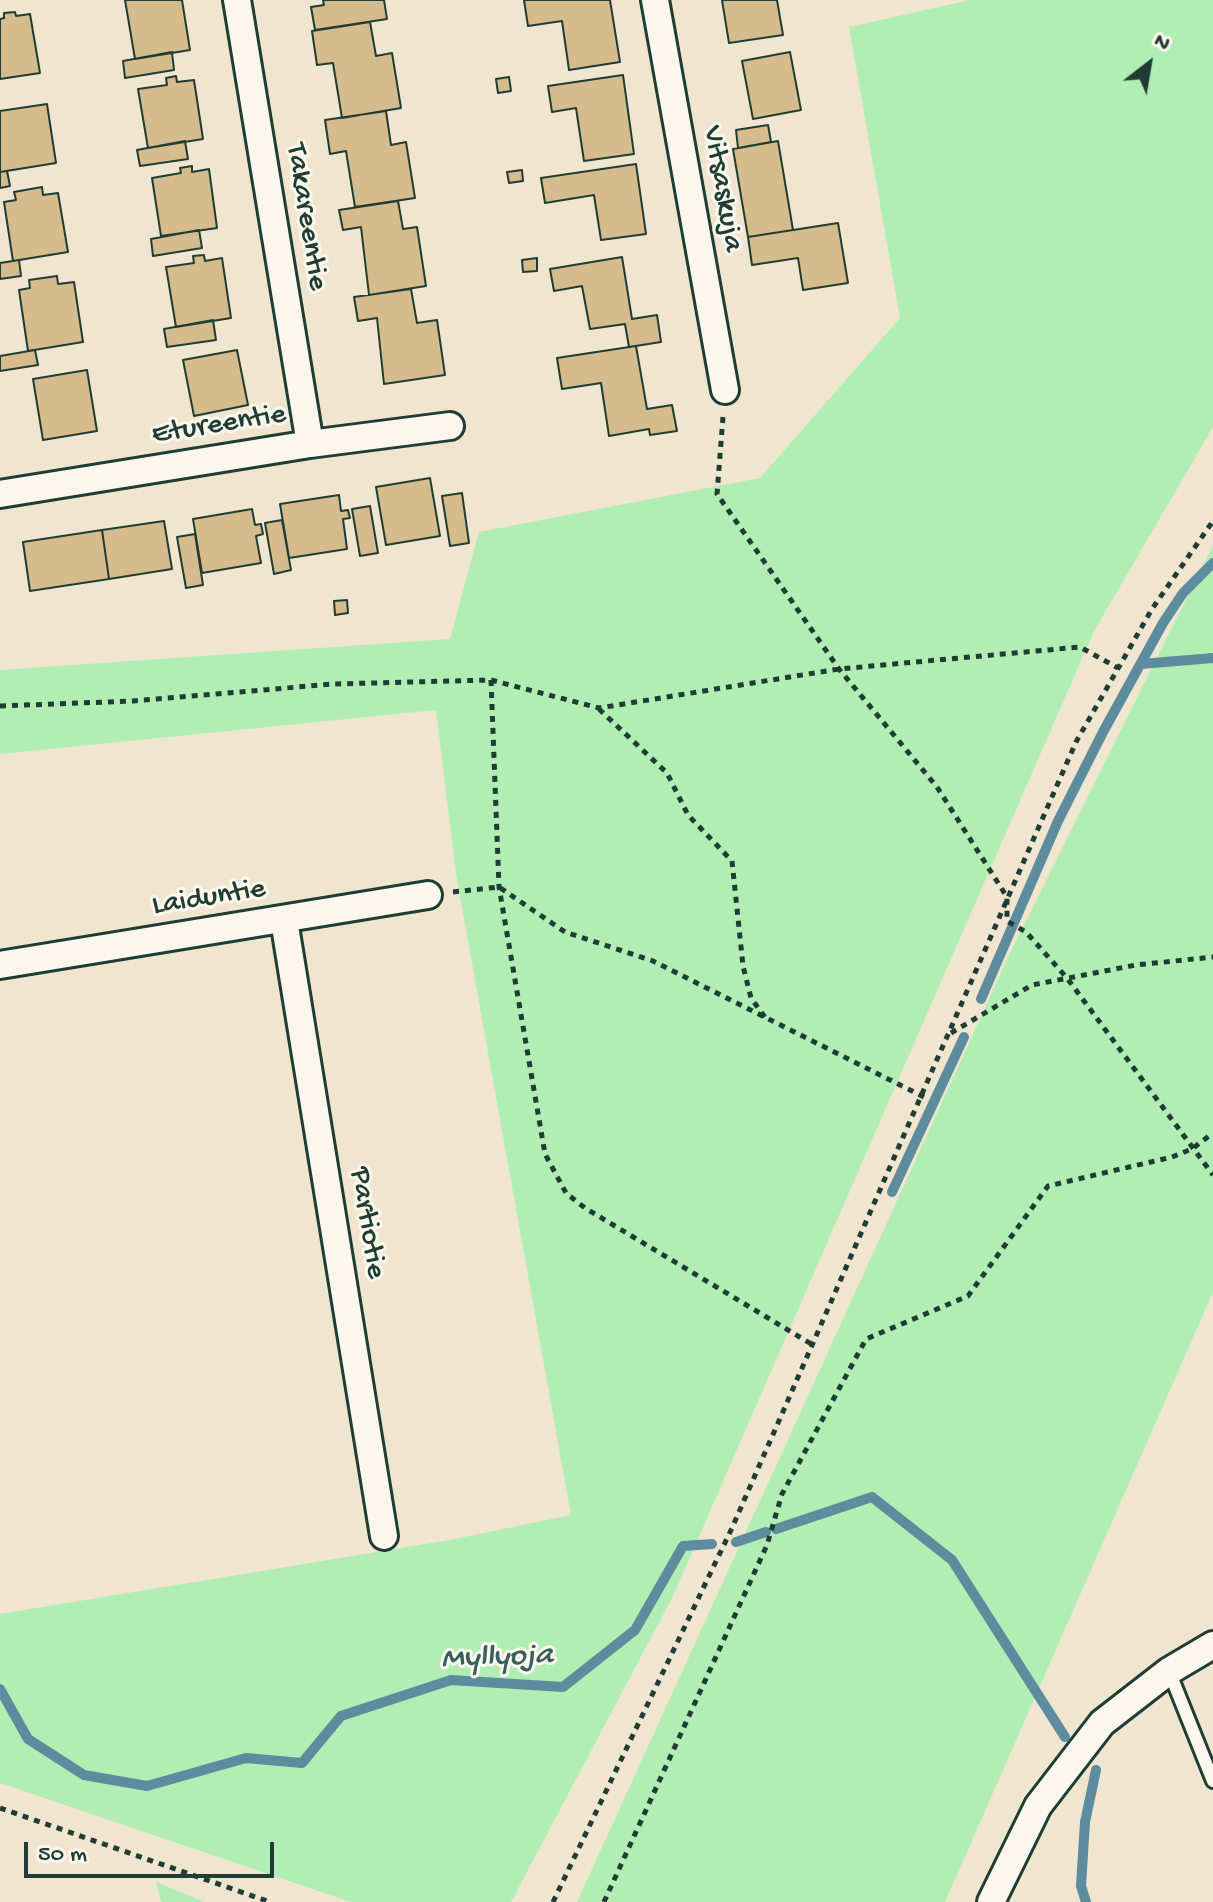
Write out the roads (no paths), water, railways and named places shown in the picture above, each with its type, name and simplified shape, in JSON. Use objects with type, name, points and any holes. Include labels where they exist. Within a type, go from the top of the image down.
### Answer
[{"type":"street","name":"Takareentie","points":[[237,0],[310,444]]},
{"type":"street","name":"Vitsaskuja","points":[[655,0],[725,390]]},
{"type":"street","name":"Etureentie","points":[[0,494],[310,444],[450,426]]},
{"type":"street","name":"Laiduntie","points":[[0,965],[428,895]]},
{"type":"street","name":"Partiotie","points":[[284,920],[384,1536]]},
{"type":"street","points":[[991,1902],[1038,1806],[1102,1723],[1169,1671],[1213,1645]]},
{"type":"lane","points":[[1169,1671],[1213,1781]]},
{"type":"waterway","points":[[981,999],[1058,821],[1103,732],[1163,623],[1183,593],[1213,563]]},
{"type":"waterway","points":[[1141,664],[1213,658]]},
{"type":"waterway","points":[[892,1192],[964,1037]]},
{"type":"waterway","name":"Myllyoja","points":[[776,1529],[872,1497],[952,1560],[1065,1737]]},
{"type":"waterway","name":"Myllyoja","points":[[736,1542],[766,1532]]},
{"type":"waterway","name":"Myllyoja","points":[[0,1689],[28,1739],[84,1775],[147,1786],[246,1758],[302,1763],[341,1716],[451,1680],[563,1687],[635,1630],[683,1546],[712,1544]]},
{"type":"waterway","name":"Myllyoja","points":[[1086,1902],[1081,1886],[1085,1822],[1096,1770]]}]
